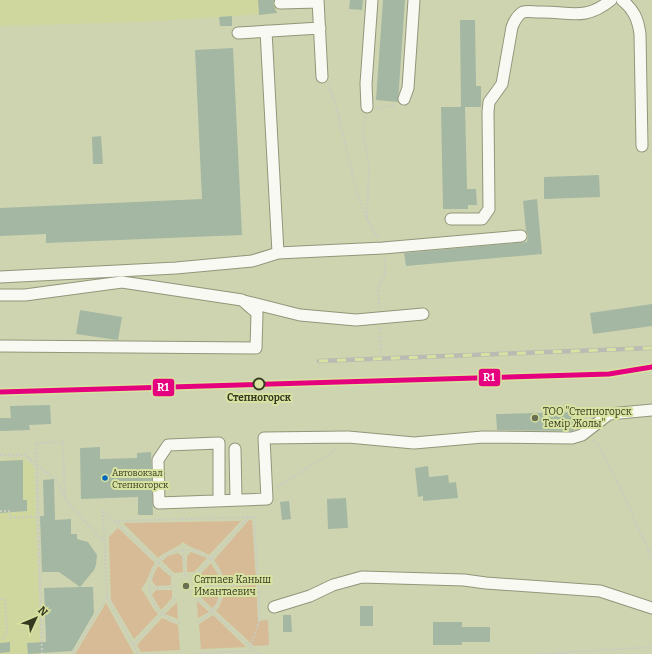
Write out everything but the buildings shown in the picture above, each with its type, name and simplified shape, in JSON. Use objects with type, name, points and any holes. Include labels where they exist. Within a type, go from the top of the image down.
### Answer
[{"type":"street","points":[[367,107],[366,84],[372,0]]},
{"type":"street","points":[[404,98],[408,88],[414,0]]},
{"type":"street","points":[[451,219],[482,219],[490,209],[489,107],[490,102],[502,84],[512,27],[515,19],[523,12],[572,14],[592,12],[600,9],[611,0]]},
{"type":"street","points":[[622,0],[634,12],[639,20],[642,146]]},
{"type":"street","points":[[280,4],[318,1],[322,77]]},
{"type":"street","points":[[238,33],[320,28]]},
{"type":"street","points":[[266,31],[278,253]]},
{"type":"street","points":[[0,277],[176,268],[252,262],[278,253],[383,248],[521,236]]},
{"type":"street","points":[[0,295],[25,295],[122,282],[242,300],[300,315],[356,320],[423,314]]},
{"type":"street","points":[[0,346],[256,348],[257,313],[242,300]]},
{"type":"street","points":[[219,501],[219,444],[168,445],[158,460],[159,503],[219,501],[267,499],[264,438],[348,436],[414,443],[483,437],[572,438],[582,434],[609,414],[652,410]]},
{"type":"street","points":[[235,449],[236,500]]},
{"type":"street","points":[[274,607],[310,596],[333,585],[362,577],[464,580],[486,583],[600,591],[652,608]]},
{"type":"path","points":[[322,77],[329,86],[335,102],[358,196],[367,220],[383,244],[386,259],[385,274],[378,289],[381,353]]},
{"type":"path","points":[[367,220],[369,165],[363,133],[367,107],[389,107],[399,104],[404,98]]},
{"type":"path","points":[[42,654],[36,443],[63,442],[65,499]]},
{"type":"path","points":[[597,443],[618,483],[652,558]]},
{"type":"path","points":[[267,499],[276,487],[300,474],[332,451],[344,446]]},
{"type":"path","points":[[0,455],[25,455],[58,481],[65,499],[103,541]]},
{"type":"path","points":[[0,511],[9,511],[10,518],[38,516]]},
{"type":"path","points":[[138,654],[106,597],[103,511],[173,576]]},
{"type":"path","points":[[196,575],[248,517]]},
{"type":"path","points":[[114,522],[254,517],[260,619],[250,647]]},
{"type":"path","points":[[184,550],[185,576]]},
{"type":"path","points":[[180,623],[161,614],[155,607],[149,588],[151,574],[158,562],[170,553],[184,550],[198,552],[210,559],[219,570],[223,585],[220,599],[213,612],[197,622]]},
{"type":"path","points":[[197,586],[258,583]]},
{"type":"path","points":[[149,588],[174,587]]},
{"type":"path","points":[[72,654],[106,597]]},
{"type":"path","points":[[198,598],[258,654]]},
{"type":"path","points":[[0,599],[5,600],[7,632],[3,639],[0,639]]},
{"type":"path","points":[[133,645],[175,599]]},
{"type":"path","points":[[542,654],[652,647]]},
{"type":"path","points":[[199,653],[241,653],[254,651]]},
{"type":"shaded area","points":[[0,0],[276,0],[277,13],[142,22],[0,26]]},
{"type":"shaded area","points":[[2,459],[25,459],[34,468],[41,654],[0,654],[0,486],[4,486]]},
{"type":"shaded area","points":[[249,520],[252,520],[256,580],[228,583],[214,560]]},
{"type":"shaded area","points":[[241,521],[209,555],[183,542],[158,558],[123,523]]},
{"type":"shaded area","points":[[118,528],[155,563],[146,583],[141,589],[158,614],[134,639],[111,600],[109,537]]},
{"type":"shaded area","points":[[191,552],[207,558],[194,572],[187,572],[187,556]]},
{"type":"shaded area","points":[[178,553],[182,556],[183,572],[174,573],[162,561],[168,556]]},
{"type":"shaded area","points":[[211,563],[220,578],[215,583],[200,584],[199,576]]},
{"type":"shaded area","points":[[158,566],[171,577],[171,585],[156,586],[152,581]]},
{"type":"shaded area","points":[[256,585],[258,621],[268,620],[269,645],[254,646],[216,611],[229,587]]},
{"type":"shaded area","points":[[215,587],[220,592],[216,604],[212,608],[201,597],[200,588]]},
{"type":"shaded area","points":[[156,590],[172,590],[172,598],[161,610],[152,595]]},
{"type":"shaded area","points":[[197,601],[209,612],[198,618]]},
{"type":"shaded area","points":[[177,602],[178,619],[165,614]]},
{"type":"shaded area","points":[[106,603],[134,654],[75,654]]},
{"type":"shaded area","points":[[213,615],[246,647],[201,649],[199,624]]},
{"type":"shaded area","points":[[162,618],[178,625],[180,650],[141,652],[137,645]]},
{"type":"railway","points":[[319,361],[652,348]]},
{"type":"railway","points":[[0,392],[609,374],[652,367]]},
{"type":"transit line","name":"R1","points":[[0,392],[609,374],[652,367]]},
{"type":"place","name":"Степногорск","points":[[259,384]]},
{"type":"place","name":"ТОО \"Степногорск Темiр Жолы\"","points":[[535,418]]},
{"type":"place","name":"Автовокзал Степногорск","points":[[105,478]]},
{"type":"place","name":"Сатпаев Каныш Имантаевич","points":[[186,586]]}]
